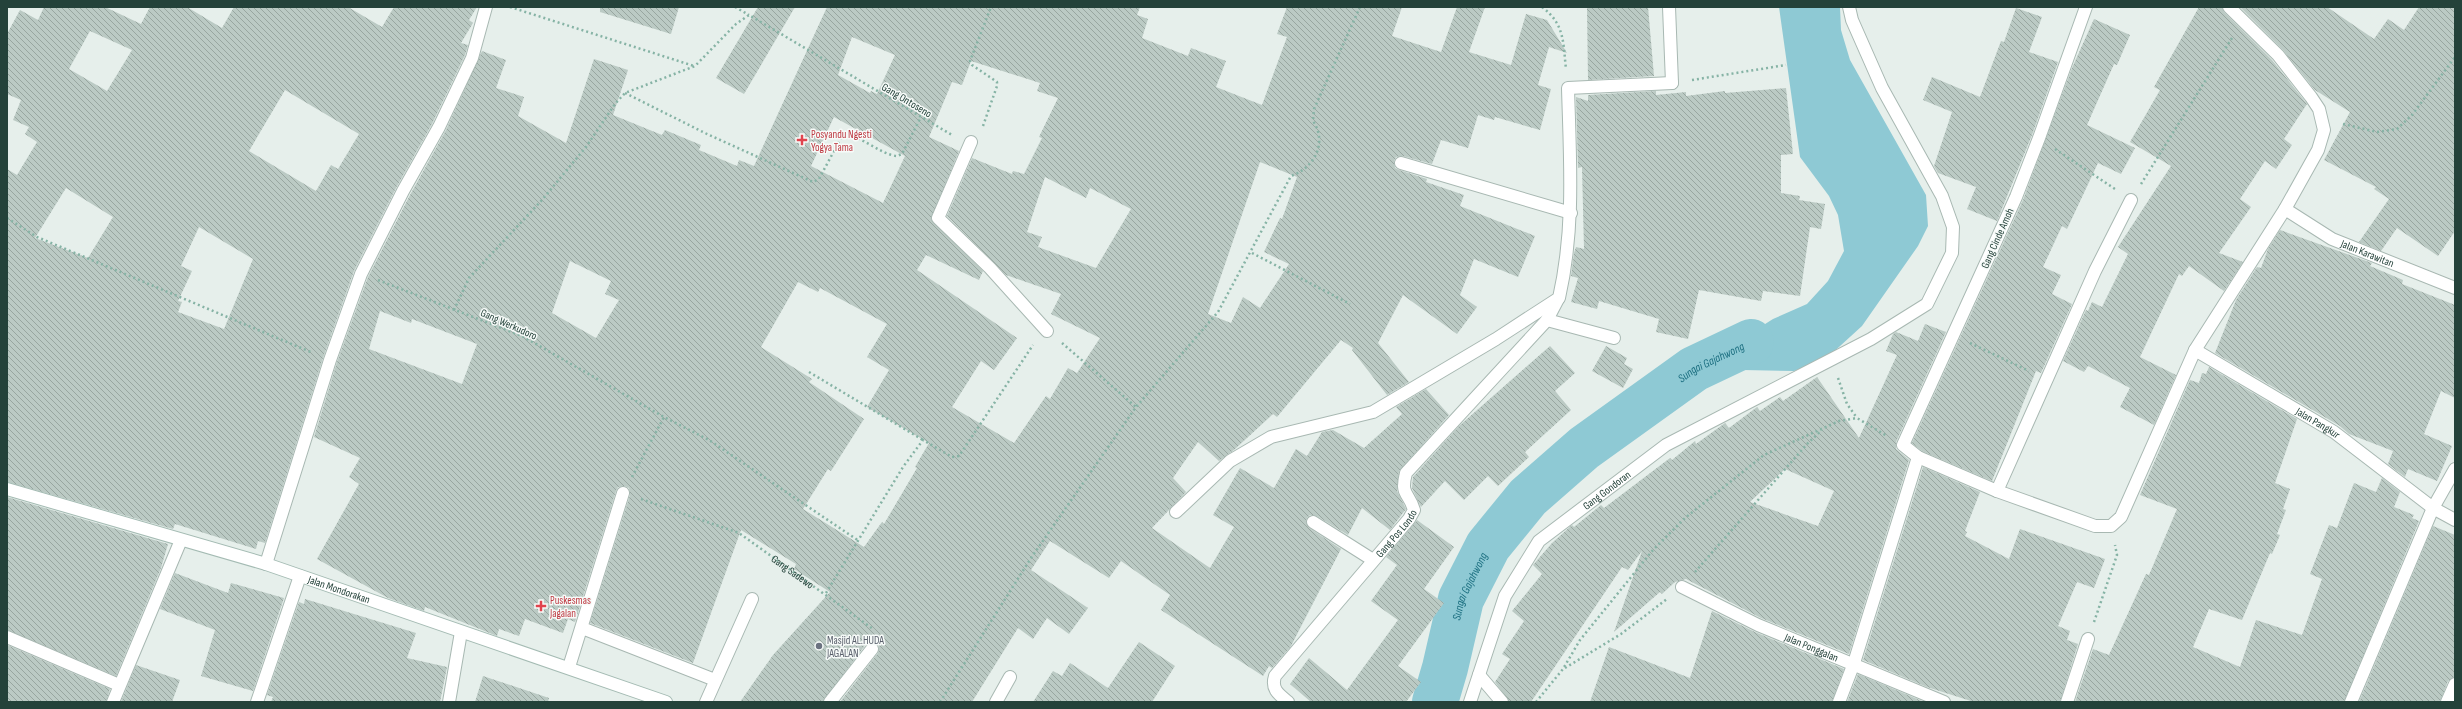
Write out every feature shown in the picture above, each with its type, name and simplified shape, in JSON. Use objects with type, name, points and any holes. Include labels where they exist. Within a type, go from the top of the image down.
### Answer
[{"type":"street","points":[[266,564],[330,360],[361,274],[402,191],[439,127],[472,58],[486,7]]},
{"type":"street","points":[[1614,338],[1547,320],[1559,298],[1568,262],[1571,213],[1568,88],[1672,83],[1669,7]]},
{"type":"street","name":"Gang Gondoran","points":[[1470,702],[1505,596],[1539,541],[1666,445],[1871,339],[1927,304],[1952,253],[1953,227],[1942,196],[1882,88],[1852,20],[1849,7]]},
{"type":"street","name":"Gang Cinde Amoh","points":[[1903,445],[1954,335],[2039,138],[2086,7]]},
{"type":"street","points":[[1903,445],[1918,457],[1997,491],[2095,526],[2111,526],[2121,517],[2195,350],[2285,209],[2318,150],[2324,130],[2323,119],[2315,103],[2278,55],[2229,7]]},
{"type":"street","points":[[971,142],[938,218],[990,268],[1047,331]]},
{"type":"street","points":[[1401,163],[1571,213]]},
{"type":"street","points":[[1997,491],[2095,271],[2131,200]]},
{"type":"street","name":"Jalan Karawitan","points":[[2285,209],[2332,239],[2455,288]]},
{"type":"street","points":[[1176,512],[1230,461],[1272,437],[1373,412],[1496,339],[1559,298]]},
{"type":"street","name":"Gang Pos Londo","points":[[1288,702],[1276,692],[1273,684],[1275,676],[1302,642],[1409,519],[1414,510],[1403,486],[1406,473],[1547,320]]},
{"type":"street","name":"Jalan Pangkur","points":[[2195,350],[2334,432],[2433,508],[2455,520]]},
{"type":"street","points":[[1839,702],[1854,663],[1918,457]]},
{"type":"street","points":[[2351,702],[2433,508],[2455,468]]},
{"type":"street","name":"Jalan Mondorakan","points":[[7,489],[266,564],[461,632],[569,667],[666,702]]},
{"type":"street","points":[[569,667],[623,493]]},
{"type":"street","points":[[1313,522],[1373,560]]},
{"type":"street","points":[[113,702],[181,540]]},
{"type":"street","points":[[257,702],[300,576]]},
{"type":"street","name":"Jalan Ponggalan","points":[[1682,587],[1758,625],[1854,663],[1944,702]]},
{"type":"street","points":[[706,702],[752,599]]},
{"type":"street","points":[[582,628],[715,680]]},
{"type":"street","points":[[449,702],[461,632]]},
{"type":"street","points":[[7,637],[120,685]]},
{"type":"street","points":[[2067,702],[2088,639]]},
{"type":"street","points":[[830,702],[872,649]]},
{"type":"street","points":[[1479,675],[1502,702]]},
{"type":"street","points":[[996,702],[1010,677]]},
{"type":"street","points":[[2447,702],[2455,684]]},
{"type":"path","points":[[510,7],[695,66]]},
{"type":"path","name":"Gang Ontoseno","points":[[735,7],[920,117],[958,138],[971,142]]},
{"type":"path","points":[[971,142],[979,137],[997,86],[992,77],[972,65],[970,61],[991,7]]},
{"type":"path","points":[[940,702],[1031,558],[1136,407],[1218,312],[1252,253],[1283,187],[1291,176],[1303,172],[1312,163],[1321,139],[1319,130],[1313,121],[1314,109],[1360,7]]},
{"type":"path","points":[[1542,7],[1551,14],[1562,31],[1568,88]]},
{"type":"path","points":[[454,310],[469,278],[542,200],[586,147],[615,104],[625,94],[695,66],[736,24],[749,15]]},
{"type":"path","points":[[2039,138],[2131,200],[2243,21]]},
{"type":"path","points":[[2323,119],[2377,132],[2397,128],[2412,115],[2455,57]]},
{"type":"path","points":[[1672,83],[1786,65]]},
{"type":"path","points":[[625,94],[707,134],[813,182],[819,179],[842,136],[852,136],[883,153],[897,156],[902,154],[920,117]]},
{"type":"path","points":[[7,218],[38,237],[330,360]]},
{"type":"path","points":[[1252,253],[1350,304]]},
{"type":"path","name":"Gang Werkudoro","points":[[361,274],[522,336],[719,447],[859,541]]},
{"type":"path","points":[[809,372],[952,457],[959,456],[1043,330],[1047,331],[1136,407]]},
{"type":"path","points":[[1954,335],[2047,380]]},
{"type":"path","points":[[1831,359],[1847,404],[1857,418],[1903,445]]},
{"type":"path","points":[[623,493],[664,417]]},
{"type":"path","points":[[1536,702],[1563,669],[1590,628],[1653,550],[1685,518],[1764,455],[1839,421],[1857,418]]},
{"type":"path","points":[[1563,669],[1621,634],[1682,587],[1808,443],[1824,428]]},
{"type":"path","points":[[826,593],[859,541],[903,466],[923,440]]},
{"type":"path","name":"Gang Sadewo","points":[[623,493],[739,533],[826,593],[874,629],[876,638],[872,649]]},
{"type":"path","points":[[2088,639],[2117,555],[2111,526]]},
{"type":"water","points":[[1779,7],[1840,7],[1841,30],[1850,60],[1926,195],[1928,226],[1918,246],[1862,326],[1828,357],[1794,371],[1694,369],[1773,319],[1807,304],[1828,281],[1844,251],[1838,215],[1829,196],[1800,157]]},
{"type":"building","points":[[44,7],[105,7],[141,24],[150,7],[187,7],[222,28],[234,7],[348,7],[382,27],[394,7],[477,7],[469,20],[473,23],[461,43],[468,45],[465,55],[432,124],[396,188],[354,271],[323,358],[265,543],[258,541],[256,549],[175,524],[173,529],[7,482],[7,169],[17,175],[37,142],[25,134],[29,127],[13,120],[21,100],[7,94],[7,34],[20,10],[38,20]],"holes":[[[90,31],[132,50],[107,91],[69,69]],[[285,90],[359,134],[338,169],[331,165],[316,191],[249,151]],[[66,188],[113,217],[88,258],[35,238]],[[199,227],[253,259],[224,329],[178,312],[182,302],[178,301],[192,271],[181,266]]]},
{"type":"building","points":[[600,7],[679,7],[671,34],[600,12]]},
{"type":"building","points":[[758,7],[795,7],[744,94],[716,78]]},
{"type":"building","points":[[827,7],[1140,7],[1137,15],[1148,19],[1142,38],[1188,56],[1191,48],[1226,61],[1216,87],[1262,105],[1287,37],[1277,34],[1287,7],[1402,7],[1392,36],[1441,52],[1457,7],[1485,7],[1469,52],[1511,65],[1526,14],[1547,20],[1567,53],[1549,47],[1538,85],[1551,89],[1540,130],[1495,117],[1494,120],[1478,115],[1468,148],[1441,140],[1432,164],[1403,156],[1396,157],[1394,161],[1395,168],[1399,170],[1427,179],[1426,182],[1464,195],[1460,206],[1535,236],[1518,277],[1474,259],[1460,295],[1477,307],[1457,334],[1403,295],[1378,343],[1409,382],[1387,395],[1352,350],[1353,348],[1341,340],[1277,417],[1273,414],[1235,449],[1219,461],[1198,442],[1173,478],[1186,492],[1152,528],[1210,568],[1234,527],[1213,515],[1240,468],[1274,488],[1296,449],[1307,456],[1322,432],[1333,430],[1364,448],[1402,414],[1396,407],[1426,389],[1449,415],[1399,471],[1397,491],[1406,509],[1390,530],[1362,508],[1348,535],[1317,516],[1310,515],[1307,518],[1306,522],[1309,528],[1341,549],[1291,646],[1272,668],[1269,666],[1263,676],[1161,610],[1170,595],[1121,561],[1109,578],[1050,541],[1031,570],[1088,608],[1069,634],[1047,618],[1033,639],[1018,628],[972,702],[840,702],[878,653],[879,646],[873,642],[866,644],[823,702],[740,702],[773,655],[830,592],[794,569],[796,564],[741,530],[693,663],[590,623],[630,495],[629,488],[625,486],[618,487],[616,491],[575,622],[568,619],[563,633],[525,619],[519,636],[499,629],[497,636],[425,607],[424,611],[388,598],[317,559],[359,484],[349,477],[360,458],[314,437],[337,362],[368,277],[410,195],[446,130],[482,51],[506,60],[496,88],[524,97],[518,116],[566,143],[594,59],[628,70],[613,115],[662,135],[665,130],[701,145],[699,150],[737,166],[739,160],[754,166]],"holes":[[[852,37],[895,55],[877,94],[871,91],[870,93],[838,75]],[[971,61],[1040,83],[1037,91],[1058,98],[1039,137],[1042,138],[1024,174],[1013,171],[1012,174],[972,158],[947,216],[1006,275],[1061,294],[1051,314],[1100,338],[1077,373],[1068,368],[1050,399],[1046,396],[1014,443],[952,407],[981,361],[994,370],[1017,338],[917,270],[926,255],[979,280],[983,271],[931,219],[959,151],[929,137],[952,82],[962,85]],[[834,117],[905,156],[883,203],[811,166]],[[1260,162],[1297,177],[1282,219],[1280,218],[1264,252],[1289,264],[1260,308],[1243,297],[1231,323],[1208,314]],[[1045,177],[1086,198],[1090,188],[1131,209],[1096,268],[1038,247],[1042,237],[1027,232]],[[570,261],[611,281],[605,294],[619,300],[596,338],[552,313]],[[798,282],[818,292],[820,288],[887,324],[867,357],[889,370],[867,407],[929,443],[915,467],[917,468],[884,524],[882,522],[864,547],[803,509],[828,469],[831,471],[864,419],[809,382],[812,379],[761,347]],[[380,311],[411,323],[412,319],[477,344],[462,384],[369,349]]]},
{"type":"building","points":[[1587,7],[1648,7],[1654,76],[1588,80]]},
{"type":"building","points":[[2199,7],[2222,7],[2224,12],[2272,60],[2307,104],[2284,139],[2292,145],[2276,169],[2265,161],[2240,199],[2251,207],[2219,253],[2243,262],[2224,291],[2189,266],[2182,276],[2179,274],[2140,357],[2176,375],[2154,425],[2120,407],[2130,388],[2088,366],[2084,372],[2063,361],[2086,310],[2088,311],[2092,302],[2102,307],[2128,254],[2118,247],[2171,166],[2130,142],[2160,90],[2154,87]]},
{"type":"building","points":[[2240,7],[2327,7],[2374,39],[2388,19],[2404,30],[2419,7],[2455,7],[2455,231],[2438,256],[2397,228],[2381,251],[2359,242],[2389,199],[2374,189],[2376,187],[2324,160],[2350,112],[2315,90],[2283,50]]},
{"type":"building","points":[[2016,8],[2042,17],[2029,52],[2058,62],[2032,135],[1997,221],[1967,209],[1976,187],[1938,173],[1934,166],[1952,112],[1923,100],[1932,77],[1980,97],[2001,41],[2004,42]]},
{"type":"building","points":[[2094,19],[2130,35],[2117,65],[2114,64],[2087,125],[2135,148],[2121,174],[2098,163],[2067,229],[2062,226],[2043,267],[2061,275],[2052,294],[2072,304],[2041,373],[2036,371],[1992,481],[1922,451],[1912,443],[2023,200],[2072,68]]},
{"type":"building","points":[[1786,88],[1793,154],[1781,155],[1781,193],[1800,196],[1799,200],[1825,204],[1821,229],[1810,227],[1800,296],[1763,291],[1761,301],[1699,290],[1688,339],[1656,332],[1659,319],[1599,301],[1597,309],[1571,302],[1578,278],[1571,276],[1574,253],[1576,247],[1584,249],[1582,167],[1578,168],[1576,97],[1588,101],[1588,95],[1656,91],[1656,95],[1686,92],[1686,96],[1725,91],[1725,93]]},
{"type":"building","points":[[2280,230],[2372,263],[2370,266],[2403,280],[2402,284],[2455,305],[2455,398],[2441,391],[2424,434],[2452,446],[2437,481],[2408,469],[2405,477],[2388,464],[2393,451],[2349,434],[2340,426],[2215,353],[2236,300],[2257,267],[2261,268],[2268,249]]},
{"type":"building","points":[[1925,324],[1946,332],[1896,442],[1896,449],[1909,460],[1849,654],[1761,618],[1686,579],[1675,582],[1662,594],[1660,592],[1614,632],[1642,551],[1628,570],[1622,567],[1531,702],[1509,702],[1495,682],[1510,659],[1502,654],[1524,621],[1512,611],[1542,574],[1533,565],[1552,543],[1572,525],[1574,527],[1601,505],[1604,508],[1670,458],[1672,460],[1695,441],[1696,444],[1725,423],[1729,428],[1757,407],[1760,411],[1780,397],[1783,401],[1817,377],[1859,438],[1897,355],[1886,351],[1893,334],[1896,332],[1918,341]],"holes":[[[1785,469],[1834,491],[1818,526],[1750,502]]]},
{"type":"building","points":[[1550,346],[1575,373],[1555,391],[1571,410],[1525,452],[1529,457],[1498,486],[1488,476],[1464,500],[1445,481],[1421,507],[1412,488],[1413,477],[1459,426]]},
{"type":"building","points":[[1606,346],[1627,358],[1624,364],[1633,369],[1623,388],[1592,371]]},
{"type":"building","points":[[2209,367],[2297,419],[2275,483],[2290,489],[2283,509],[2286,510],[2277,534],[2280,535],[2272,554],[2270,553],[2242,620],[2209,609],[2193,647],[2240,667],[2256,620],[2302,635],[2322,579],[2310,574],[2329,525],[2337,528],[2354,483],[2376,492],[2382,478],[2400,492],[2394,507],[2414,515],[2412,518],[2419,521],[2344,702],[2075,702],[2093,649],[2109,655],[2146,574],[2149,575],[2177,509],[2140,495],[2190,380],[2199,383],[2202,373],[2206,374]]},
{"type":"building","points":[[1923,467],[1980,492],[1965,531],[1967,532],[1965,536],[2009,559],[2020,529],[2105,559],[2094,588],[2077,582],[2058,626],[2070,631],[2067,640],[2078,644],[2060,702],[1974,702],[1927,687],[1863,660]]},
{"type":"building","points":[[7,497],[168,544],[161,568],[116,676],[7,630]]},
{"type":"building","points":[[1417,520],[1454,547],[1424,589],[1444,603],[1398,666],[1421,682],[1406,702],[1311,702],[1290,684],[1309,658],[1347,690],[1398,620],[1371,601],[1397,565],[1386,557]]},
{"type":"building","points":[[2433,526],[2455,535],[2455,677],[2448,681],[2440,702],[2359,702]]},
{"type":"building","points":[[175,573],[228,593],[231,583],[284,598],[253,691],[201,676],[215,630],[160,609]]},
{"type":"building","points":[[305,599],[416,633],[407,658],[447,667],[440,702],[271,702],[273,697],[267,695],[299,602],[304,604]]},
{"type":"building","points":[[1712,611],[1755,632],[1844,669],[1832,702],[1590,702],[1609,647],[1690,678]]},
{"type":"building","points":[[1139,642],[1175,666],[1152,702],[1033,702],[1053,671],[1062,676],[1070,663],[1108,688]]},
{"type":"building","points":[[7,645],[110,689],[106,702],[7,702]]},
{"type":"building","points":[[136,665],[180,680],[172,702],[121,702]]},
{"type":"building","points":[[1858,674],[1922,701],[1922,702],[1847,702]]},
{"type":"building","points":[[483,676],[549,698],[548,702],[475,702]]},
{"type":"waterway","name":"Sungai Gajahwong","points":[[1435,702],[1445,668],[1461,599],[1488,546],[1528,497],[1584,448],[1694,369],[1751,342]]},
{"type":"place","name":"Posyandu Ngesti Yogya Tama","points":[[802,140]]},
{"type":"place","name":"Puskesmas Jagalan","points":[[541,606]]},
{"type":"place","name":"Masjid AL.HUDA JAGALAN","points":[[819,646]]}]
